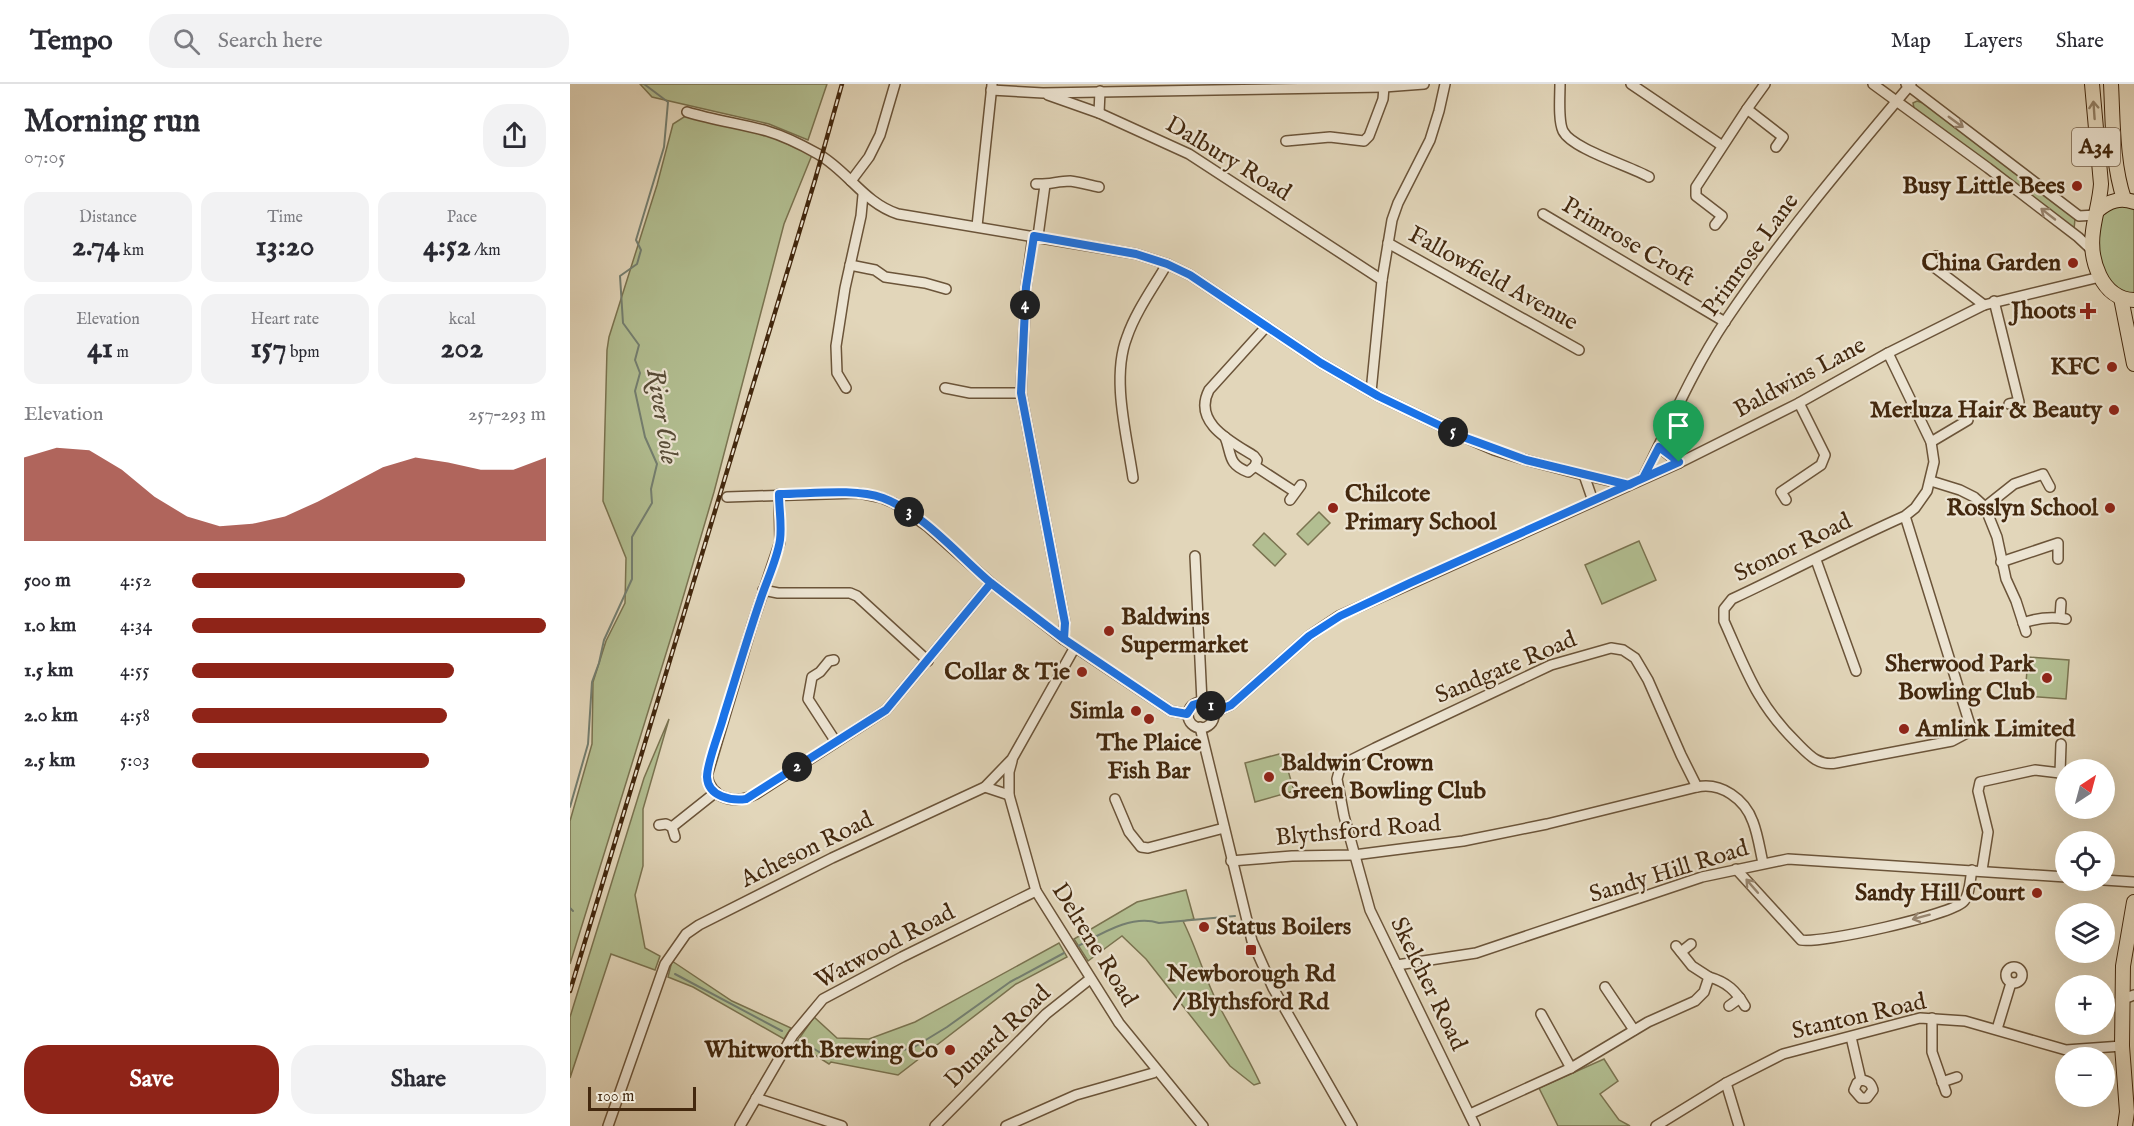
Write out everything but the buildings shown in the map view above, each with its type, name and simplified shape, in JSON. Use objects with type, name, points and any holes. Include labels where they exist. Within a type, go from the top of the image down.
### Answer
[{"type":"highway","name":"A34","points":[[2092,84],[2101,184],[2097,212]]},
{"type":"highway","name":"A34","points":[[2111,84],[2113,137],[2120,186],[2129,201]]},
{"type":"highway","points":[[2129,201],[2114,200],[2097,212],[2092,232],[2093,251],[2100,277],[2108,289],[2127,299],[2134,364]]},
{"type":"highway","points":[[2125,1126],[2127,1112],[2122,1046],[2123,966],[2134,902]]},
{"type":"highway","points":[[2134,948],[2132,996],[2134,1100]]},
{"type":"street","points":[[851,181],[869,157],[880,135],[895,84]]},
{"type":"street","points":[[977,226],[992,87],[1043,93],[1384,87],[1424,84]]},
{"type":"street","points":[[1371,392],[1388,243],[1398,202],[1430,140],[1445,84]]},
{"type":"street","points":[[1560,84],[1562,127],[1566,135],[1627,172],[1649,177]]},
{"type":"street","points":[[1631,84],[1721,146]]},
{"type":"street","points":[[1715,225],[1722,216],[1696,196],[1696,187],[1721,146],[1765,84]]},
{"type":"street","points":[[1873,84],[1988,168],[2093,251]]},
{"type":"street","points":[[1909,85],[2079,216],[2097,212]]},
{"type":"street","name":"Primrose Lane","points":[[1643,478],[1693,378],[1725,322],[1805,212],[1909,85]]},
{"type":"street","points":[[1286,141],[1330,137],[1364,141],[1369,136],[1375,121],[1383,99],[1384,87]]},
{"type":"street","points":[[1099,113],[1100,91]]},
{"type":"street","name":"Dalbury Road","points":[[1043,93],[1099,113],[1189,154],[1382,280]]},
{"type":"street","points":[[1747,109],[1783,137],[1776,147]]},
{"type":"street","points":[[687,112],[769,132],[819,155],[834,165],[863,195],[884,210],[1136,254],[1167,264],[1190,275],[1321,363],[1371,392],[1466,438],[1526,460],[1629,485]]},
{"type":"street","points":[[1064,639],[1065,623],[1021,393],[1026,287],[1036,236],[1041,184],[1072,181],[1099,187]]},
{"type":"street","points":[[846,388],[837,373],[836,346],[863,195]]},
{"type":"street","name":"Primrose Croft","points":[[1543,214],[1725,322]]},
{"type":"street","name":"Fallowfield Avenue","points":[[1388,243],[1579,350]]},
{"type":"street","points":[[1936,256],[1930,264],[1984,305]]},
{"type":"street","points":[[1133,478],[1119,370],[1133,321],[1167,264]]},
{"type":"street","points":[[850,265],[874,270],[885,277],[925,283],[946,289]]},
{"type":"street","name":"Baldwins Lane","points":[[1215,712],[1231,705],[1309,636],[1340,616],[1679,462],[1799,403],[1888,353],[1984,305],[2100,277]]},
{"type":"street","points":[[1994,301],[2019,402],[2009,404]]},
{"type":"street","points":[[1225,437],[1233,463],[1248,472],[1255,466],[1257,460],[1225,437],[1209,422],[1206,394],[1266,327]]},
{"type":"street","name":"Stonor Road","points":[[1888,353],[1931,442],[1934,462],[1931,481],[1922,499],[1905,516],[1732,599],[1724,609],[1724,621],[1761,702],[1778,725],[1810,757],[1828,764],[1952,741],[1967,733],[1970,725],[1905,516]]},
{"type":"street","points":[[945,388],[970,393],[1021,393]]},
{"type":"street","points":[[1786,500],[1781,492],[1821,465],[1825,455],[1799,403]]},
{"type":"street","points":[[1931,442],[1968,420]]},
{"type":"street","points":[[1659,447],[1679,462]]},
{"type":"street","points":[[1255,466],[1295,492]]},
{"type":"street","points":[[1985,507],[2014,484],[2047,472],[2050,486]]},
{"type":"street","points":[[1584,475],[1593,501]]},
{"type":"street","points":[[1931,481],[1960,490],[1974,497],[1985,507],[1997,537],[2001,562],[2024,628],[2034,619],[2063,618],[2061,603]]},
{"type":"street","points":[[727,496],[858,493],[882,498],[909,512],[991,583],[1075,647],[1171,711],[1187,714]]},
{"type":"street","points":[[779,494],[780,542],[763,590],[707,776],[708,782],[716,792],[730,800],[746,799],[886,710],[991,583]]},
{"type":"street","points":[[2001,562],[2062,542],[2058,559]]},
{"type":"street","points":[[1195,556],[1202,702]]},
{"type":"street","points":[[1816,560],[1856,671]]},
{"type":"street","points":[[763,590],[778,593],[850,592],[928,661]]},
{"type":"street","name":"Acheson Road","points":[[608,1126],[665,964],[686,934],[832,858],[985,787],[1012,759],[1075,647]]},
{"type":"street","name":"Sandgate Road","points":[[1354,855],[1337,779],[1342,766],[1375,748],[1551,665],[1611,648],[1623,650],[1635,658],[1648,680],[1697,787]]},
{"type":"street","points":[[834,660],[812,677],[808,699],[836,742]]},
{"type":"street","points":[[1202,702],[1212,706],[1215,712],[1211,724],[1200,727],[1191,724],[1187,714],[1193,705],[1202,702]]},
{"type":"street","points":[[1200,727],[1252,941],[1264,968],[1352,1126]]},
{"type":"street","points":[[1736,869],[1801,939],[1809,941],[1842,937],[1922,918],[1958,906],[1965,900],[1988,832],[1978,791],[1980,782],[2036,770],[2060,773],[2061,744]]},
{"type":"street","name":"Delrene Road","points":[[1012,759],[1009,772],[1009,795],[1036,891],[1119,1023],[1203,1126]]},
{"type":"street","points":[[985,787],[1009,795]]},
{"type":"street","points":[[1697,787],[1723,789],[1742,803],[1754,822],[1763,863]]},
{"type":"street","name":"Blythsford Road","points":[[1231,861],[1292,856],[1354,855],[1463,841],[1526,829],[1697,787]]},
{"type":"street","points":[[659,825],[666,824],[673,832],[716,792]]},
{"type":"street","points":[[1115,799],[1129,832],[1141,847],[1149,848],[1224,828]]},
{"type":"street","name":"Skelcher Road","points":[[1354,855],[1370,910],[1475,1126]]},
{"type":"street","name":"Sandy Hill Road","points":[[1397,965],[1476,953],[1702,877],[1788,859],[2055,876]]},
{"type":"street","points":[[2115,881],[2134,882]]},
{"type":"street","name":"Watwood Road","points":[[740,1126],[793,1035],[823,999],[1036,891]]},
{"type":"street","points":[[1692,944],[1678,949],[1692,966],[1710,977],[1722,980],[1736,992],[1743,1002],[1730,1006]]},
{"type":"street","points":[[1470,1114],[1571,1068],[1603,1051],[1634,1030],[1695,1001],[1704,992],[1710,977]]},
{"type":"street","name":"Dunard Road","points":[[934,1126],[1046,1014],[1090,979]]},
{"type":"street","points":[[1997,1029],[2011,983]]},
{"type":"street","points":[[1605,987],[1634,1030]]},
{"type":"street","points":[[1541,1014],[1571,1068]]},
{"type":"street","name":"Stanton Road","points":[[1656,1126],[1726,1083],[1783,1054],[1920,1018],[1965,1021],[2066,1050],[2122,1046]]},
{"type":"street","points":[[1932,1018],[1932,1052],[1946,1092]]},
{"type":"street","points":[[1851,1037],[1862,1080]]},
{"type":"street","points":[[1006,1126],[1076,1095],[1153,1073],[1156,1070]]},
{"type":"street","points":[[1942,1082],[1957,1077]]},
{"type":"street","points":[[1726,1083],[1739,1126]]},
{"type":"street","points":[[756,1098],[842,1126]]},
{"type":"green space","points":[[640,84],[827,84],[808,140],[769,124],[652,97]]},
{"type":"green space","points":[[1917,101],[1923,103],[2075,219],[2074,229],[1914,108],[1913,103]]},
{"type":"green space","points":[[687,115],[711,123],[768,135],[812,155],[784,224],[714,492],[570,964],[570,821],[592,744],[593,682],[606,641],[625,603],[626,558],[603,501],[607,350],[673,124]]},
{"type":"green space","points":[[2116,205],[2130,207],[2134,210],[2134,295],[2120,290],[2109,282],[2100,260],[2099,223],[2105,211]]},
{"type":"green space","points":[[1319,512],[1330,523],[1308,545],[1297,534]]},
{"type":"green space","points":[[1264,533],[1286,554],[1275,566],[1253,545]]},
{"type":"green space","points":[[1639,541],[1656,580],[1602,604],[1585,565]]},
{"type":"green space","name":"Sherwood Park Bowling Club","points":[[2028,657],[2069,660],[2066,699],[2025,696]]},
{"type":"green space","points":[[669,719],[643,809],[643,866],[635,895],[645,948],[660,956],[655,970],[611,954],[570,1078],[570,1017],[644,778]]},
{"type":"green space","name":"Baldwin Crown Green Bowling Club","points":[[1283,753],[1294,791],[1255,802],[1245,763]]},
{"type":"green space","points":[[1186,890],[1194,919],[1183,921],[1217,1002],[1260,1083],[1254,1085],[1230,1066],[1146,959],[1122,936],[1088,961],[1074,939],[1137,902]]},
{"type":"green space","points":[[1059,943],[1067,957],[1016,984],[898,1075],[831,1062],[829,1064],[796,1043],[814,1017],[837,1038],[869,1039],[915,1022]]},
{"type":"green space","points":[[672,961],[732,1001],[791,1028],[784,1039],[693,987],[668,977]]},
{"type":"green space","points":[[1604,1059],[1618,1081],[1600,1094],[1619,1120],[1630,1126],[1558,1126],[1539,1088]]},
{"type":"waterway","name":"River Cole","points":[[570,807],[588,744],[592,682],[604,640],[632,579],[632,537],[652,503],[651,489],[657,464],[645,437],[635,391],[640,373],[635,360],[639,345],[623,323],[620,276],[637,264],[641,250],[636,240],[664,147],[668,102],[644,84]]},
{"type":"waterway","points":[[570,908],[573,911]]},
{"type":"waterway","points":[[1076,947],[1127,923],[1138,921],[1159,923],[1235,916]]},
{"type":"waterway","points":[[802,1041],[819,1052],[877,1052],[911,1049],[947,1027],[1010,982],[1064,953]]},
{"type":"waterway","points":[[675,974],[782,1031]]},
{"type":"railway","points":[[570,991],[842,84]]},
{"type":"place","name":"Busy Little Bees","points":[[2077,186]]},
{"type":"place","name":"China Garden","points":[[2073,263]]},
{"type":"place","name":"Jhoots","points":[[2088,311]]},
{"type":"place","name":"KFC","points":[[2112,367]]},
{"type":"place","name":"Merluza Hair & Beauty","points":[[2114,410]]},
{"type":"place","name":"Chilcote Primary School","points":[[1333,508]]},
{"type":"place","name":"Rosslyn School","points":[[2110,508]]},
{"type":"place","name":"Baldwins Supermarket","points":[[1109,631]]},
{"type":"place","name":"Collar & Tie","points":[[1082,672]]},
{"type":"place","name":"Sherwood Park Bowling Club","points":[[2047,678]]},
{"type":"place","name":"Simla","points":[[1136,711]]},
{"type":"place","name":"The Plaice Fish Bar","points":[[1149,719]]},
{"type":"place","name":"Amlink Limited","points":[[1904,729]]},
{"type":"place","name":"Baldwin Crown Green Bowling Club","points":[[1269,777]]},
{"type":"place","name":"Sandy Hill Court","points":[[2037,893]]},
{"type":"place","name":"Status Boilers","points":[[1204,927]]},
{"type":"place","name":"Newborough Rd / Blythsford Rd","points":[[1251,950]]},
{"type":"place","name":"Whitworth Brewing Co","points":[[950,1050]]},
{"type":"route","points":[[1679,462],[1543,525],[1340,616],[1309,636],[1222,711],[1215,712],[1212,706],[1202,702],[1193,705],[1187,714],[1171,711],[1064,639],[991,583],[886,710],[746,799],[735,801],[723,798],[711,788],[708,782],[707,776],[722,722],[780,542],[779,494],[858,493],[894,503],[927,526],[991,583],[1027,611],[1064,639],[1065,623],[1021,393],[1026,287],[1034,236],[1136,254],[1167,264],[1190,275],[1321,363],[1378,396],[1494,450],[1629,485],[1643,478],[1659,447],[1679,462]]}]
